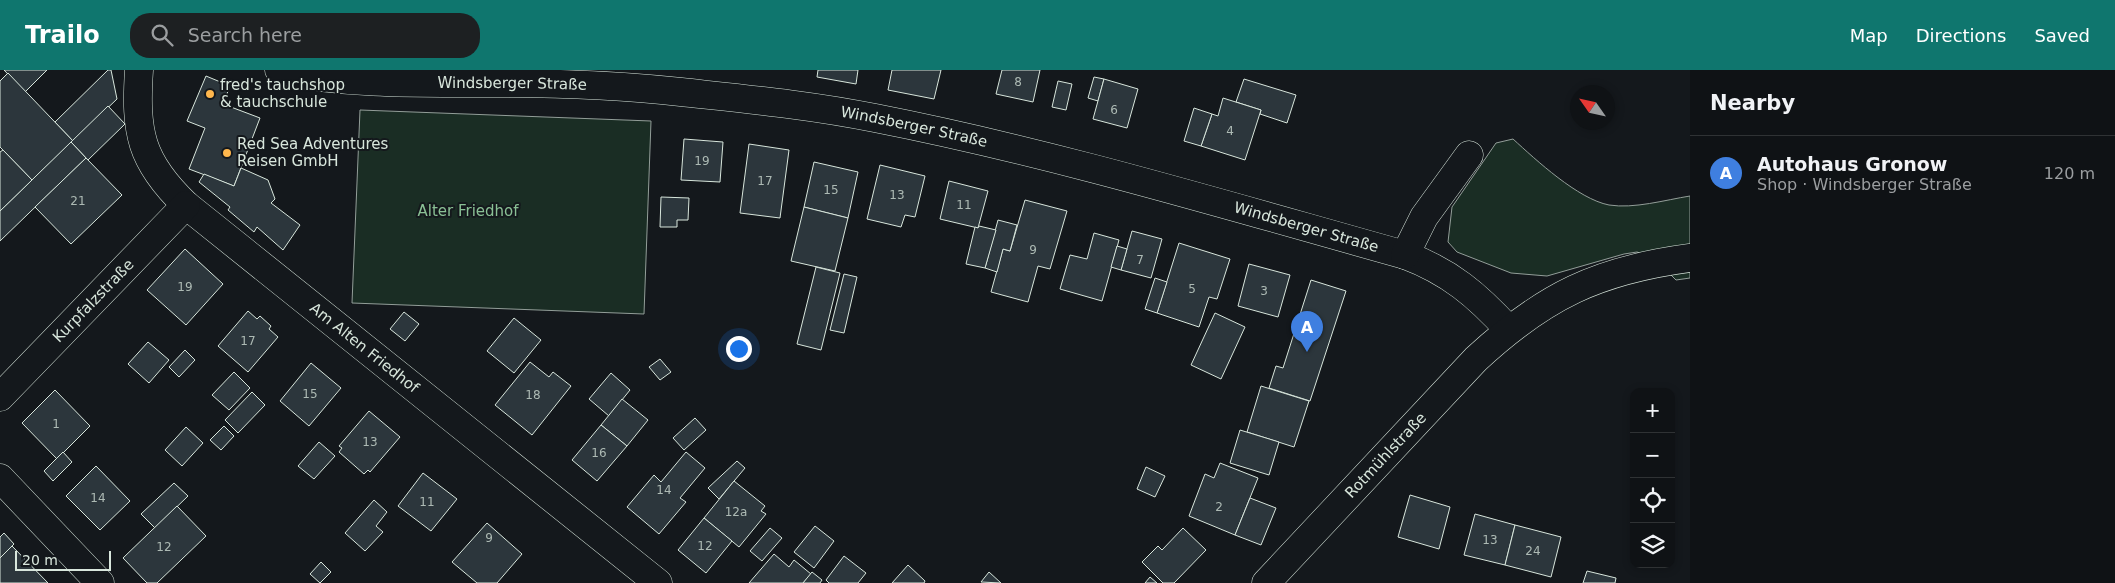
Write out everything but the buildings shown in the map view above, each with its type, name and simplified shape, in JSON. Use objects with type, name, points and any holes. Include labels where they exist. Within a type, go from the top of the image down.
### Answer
[{"type":"street","name":"Am Alten Friedhof","points":[[139,70],[140,126],[148,160],[167,187],[186,205],[658,583]]},
{"type":"street","name":"Windsberger Straße","points":[[279,70],[314,78],[376,84],[518,83],[678,91],[824,109],[950,133],[1035,153],[1405,255],[1445,273],[1464,285],[1509,330]]},
{"type":"street","points":[[1405,255],[1424,217],[1469,155]]},
{"type":"street","name":"Kurpfalzstraße","points":[[0,397],[186,205]]},
{"type":"street","name":"Rotmühlstraße","points":[[1266,583],[1476,359],[1509,330],[1543,305],[1574,288],[1637,267],[1690,258]]},
{"type":"street","points":[[0,478],[100,583]]},
{"type":"green space","name":"Alter Friedhof","points":[[360,110],[651,121],[644,314],[352,303]]},
{"type":"green space","points":[[1513,139],[1571,187],[1584,195],[1609,205],[1650,204],[1690,196],[1690,278],[1676,280],[1654,258],[1637,252],[1547,276],[1511,273],[1457,252],[1448,242],[1452,207],[1496,143]]},
{"type":"place","name":"fred's tauchshop & tauchschule","points":[[210,94]]},
{"type":"place","name":"Red Sea Adventures Reisen GmbH","points":[[227,153]]},
{"type":"place","name":"Autohaus Gronow","points":[[1307,352]]}]
